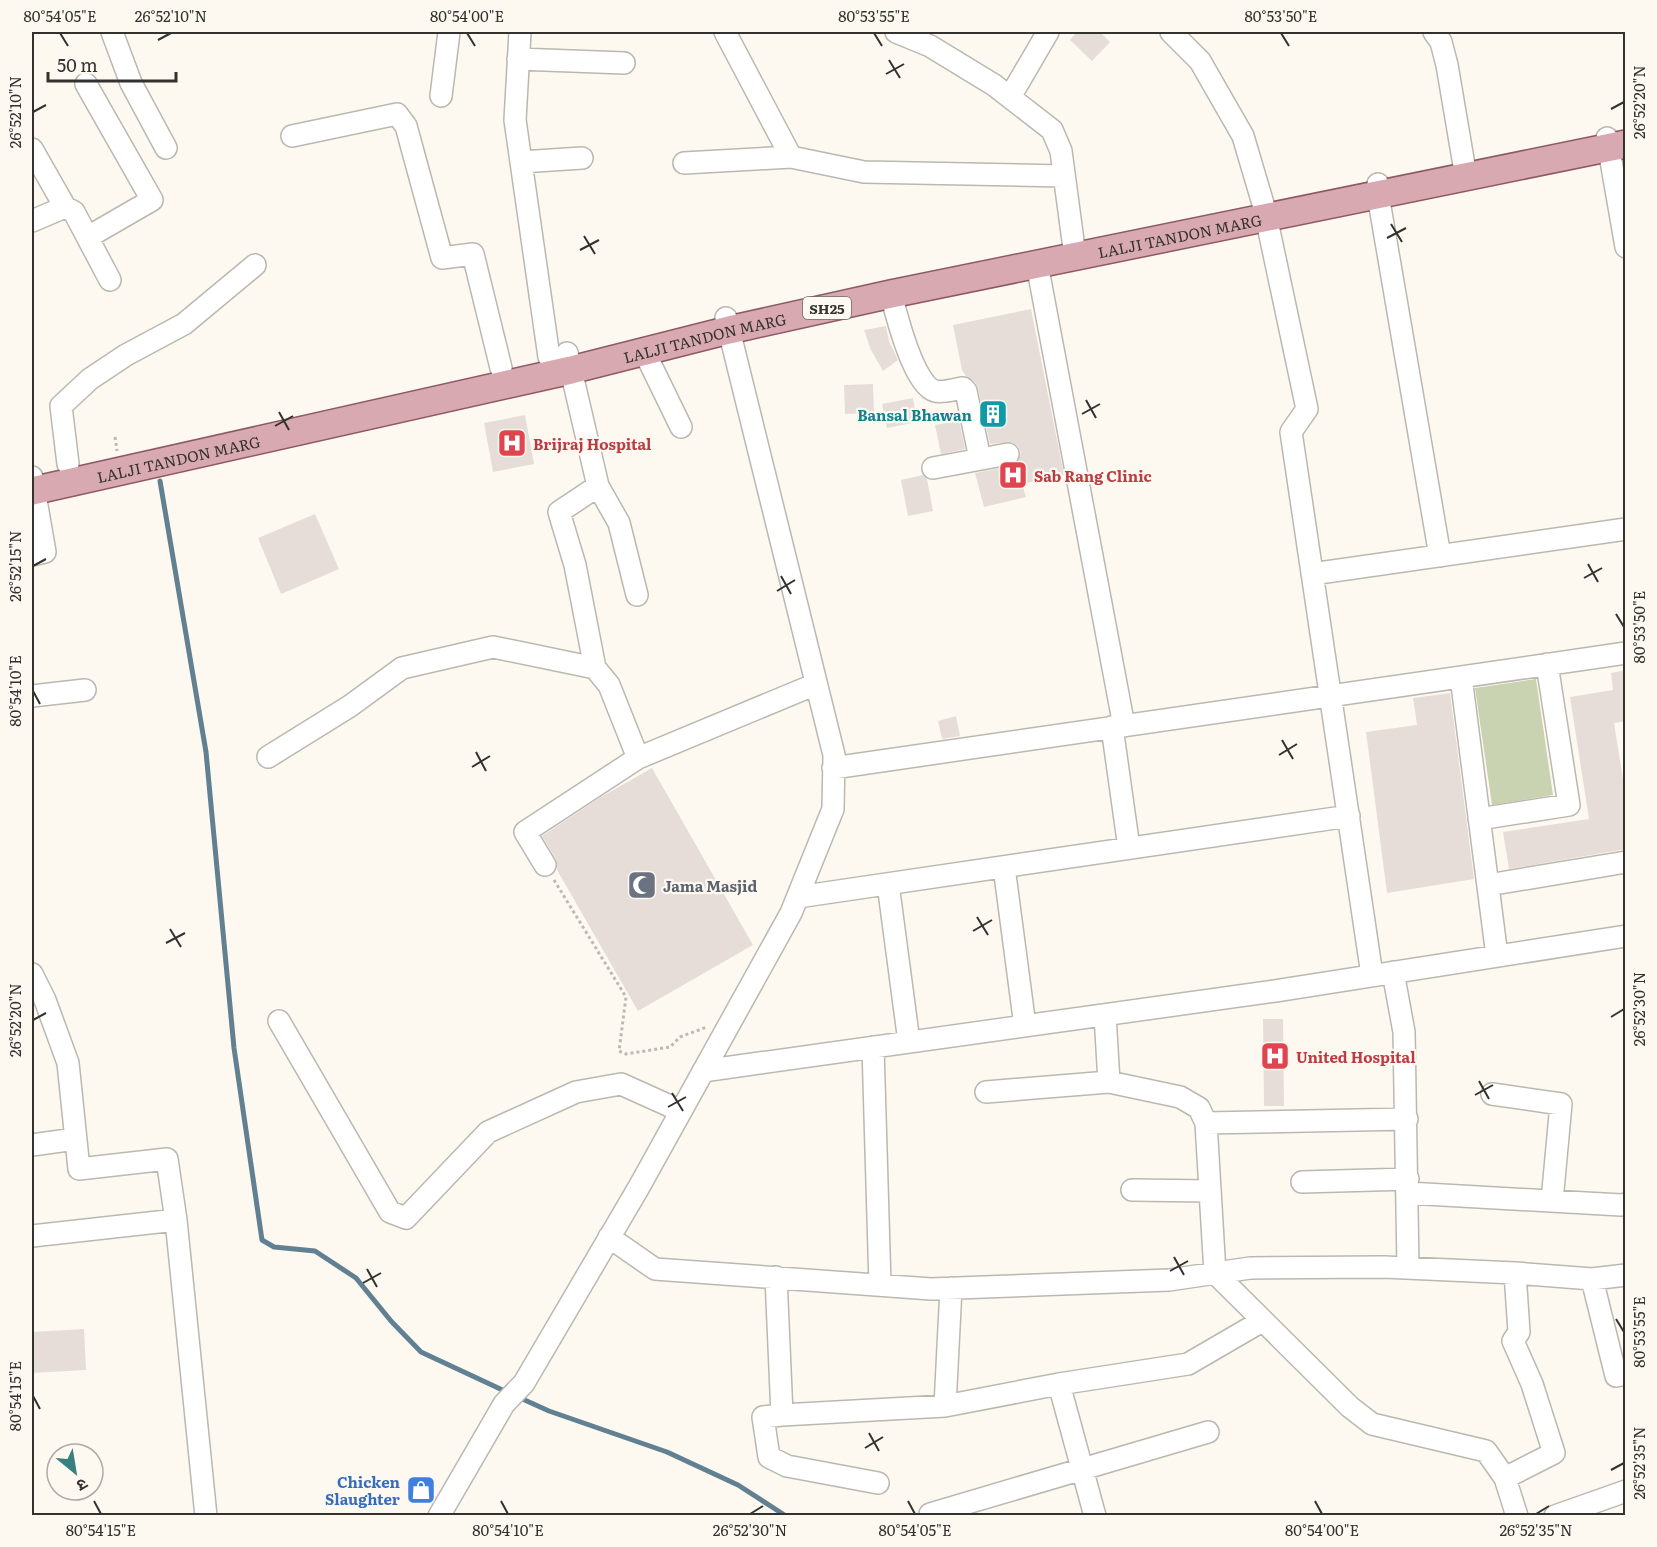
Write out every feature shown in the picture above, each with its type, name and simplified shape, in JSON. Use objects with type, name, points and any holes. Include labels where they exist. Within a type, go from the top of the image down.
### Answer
[{"type":"main road","name":"LALJI TANDON MARG","points":[[32,483],[68,464],[326,416],[501,368],[644,351],[728,324],[850,291],[1075,251],[1617,141]]},
{"type":"main road","name":"LALJI TANDON MARG","points":[[32,483],[563,360],[728,324],[1037,264],[1075,251]]},
{"type":"street","points":[[112,32],[131,83],[166,148]]},
{"type":"street","points":[[441,96],[449,32]]},
{"type":"street","points":[[520,32],[515,120],[521,162],[563,360],[598,486],[620,523],[637,595]]},
{"type":"street","points":[[725,32],[791,157]]},
{"type":"street","points":[[896,32],[930,46],[994,85],[1052,130],[1061,151],[1075,251]]},
{"type":"street","points":[[1010,98],[1048,32]]},
{"type":"street","points":[[1179,34],[1200,61],[1243,136],[1265,212],[1306,409],[1291,432],[1349,816],[1383,974],[1404,1032],[1408,1268]]},
{"type":"street","points":[[1439,35],[1466,172]]},
{"type":"street","points":[[518,59],[624,63]]},
{"type":"street","points":[[86,84],[152,200],[88,237]]},
{"type":"street","points":[[292,136],[397,114],[406,126],[442,258],[473,254],[501,368]]},
{"type":"street","points":[[1617,141],[1625,239]]},
{"type":"street","points":[[32,149],[65,207],[74,212],[110,280]]},
{"type":"street","points":[[684,163],[791,157],[864,172],[1064,176]]},
{"type":"street","points":[[521,162],[582,158]]},
{"type":"street","points":[[1378,189],[1440,556]]},
{"type":"street","points":[[32,221],[65,207]]},
{"type":"street","points":[[1037,264],[1118,727],[1130,848]]},
{"type":"street","points":[[68,464],[61,406],[90,380],[117,361],[184,324],[255,265]]},
{"type":"street","points":[[891,294],[905,345],[928,387],[938,392],[963,388],[966,391],[980,459]]},
{"type":"street","points":[[439,1515],[504,1404],[524,1383],[704,1071],[791,914],[833,809],[834,755],[728,324]]},
{"type":"street","points":[[644,351],[681,428]]},
{"type":"street","points":[[933,468],[1008,454]]},
{"type":"street","points":[[32,483],[45,552],[32,555]]},
{"type":"street","points":[[598,486],[559,512],[575,565],[595,668],[609,685],[638,758]]},
{"type":"street","points":[[1312,574],[1626,529]]},
{"type":"street","points":[[268,757],[350,706],[402,668],[493,647],[595,668]]},
{"type":"street","points":[[834,768],[1626,653]]},
{"type":"street","points":[[1479,819],[1569,805],[1547,664]]},
{"type":"street","points":[[1461,677],[1497,956]]},
{"type":"street","points":[[544,864],[525,832],[638,758],[816,684]]},
{"type":"street","points":[[32,696],[85,690]]},
{"type":"street","points":[[798,897],[1349,816]]},
{"type":"street","points":[[1488,885],[1626,862]]},
{"type":"street","points":[[1004,867],[1024,1026]]},
{"type":"street","points":[[888,884],[909,1042]]},
{"type":"street","points":[[704,1071],[1105,1015],[1626,936]]},
{"type":"street","points":[[32,974],[45,1000],[68,1063],[79,1169],[167,1159],[176,1220],[206,1515]]},
{"type":"street","points":[[1105,1015],[1109,1082]]},
{"type":"street","points":[[279,1021],[390,1212],[406,1218],[488,1132],[576,1092],[621,1084],[681,1111]]},
{"type":"street","points":[[873,1047],[880,1285]]},
{"type":"street","points":[[986,1092],[1109,1082],[1180,1097],[1199,1108],[1206,1123],[1215,1273],[1350,1407],[1372,1424],[1486,1451],[1505,1478],[1517,1515]]},
{"type":"street","points":[[1492,1094],[1561,1104],[1552,1201]]},
{"type":"street","points":[[1206,1123],[1407,1119]]},
{"type":"street","points":[[32,1145],[75,1139]]},
{"type":"street","points":[[1302,1182],[1408,1186],[1552,1201],[1626,1204]]},
{"type":"street","points":[[1132,1190],[1210,1191]]},
{"type":"street","points":[[32,1236],[176,1220]]},
{"type":"street","points":[[609,1237],[655,1269],[951,1288],[1169,1280],[1250,1268],[1408,1268],[1592,1279],[1626,1275]]},
{"type":"street","points":[[1505,1478],[1554,1454],[1532,1384],[1514,1341],[1519,1332],[1515,1273]]},
{"type":"street","points":[[776,1277],[782,1415]]},
{"type":"street","points":[[1592,1279],[1616,1376],[1626,1374]]},
{"type":"street","points":[[945,1406],[951,1288]]},
{"type":"street","points":[[878,1483],[787,1466],[769,1457],[763,1417],[945,1406],[1059,1384],[1188,1364],[1262,1321]]},
{"type":"street","points":[[1059,1384],[1095,1515]]},
{"type":"street","points":[[930,1514],[1208,1432]]},
{"type":"street","points":[[1566,1514],[1626,1491]]},
{"type":"path","points":[[544,864],[591,936],[626,997],[619,1051],[626,1054],[670,1047],[680,1037],[732,1020]]},
{"type":"green space","points":[[1536,679],[1553,795],[1492,805],[1475,688]]},
{"type":"building","points":[[1077,32],[1100,32],[1110,42],[1092,61],[1070,40]]},
{"type":"building","points":[[1031,309],[1064,475],[1022,484],[1026,497],[984,507],[975,473],[1011,466],[1017,463],[1021,452],[1012,442],[990,444],[978,388],[962,370],[953,325]]},
{"type":"building","points":[[886,326],[889,341],[898,360],[883,371],[871,350],[864,330]]},
{"type":"building","points":[[873,384],[874,413],[845,414],[844,385]]},
{"type":"building","points":[[913,398],[917,422],[887,428],[882,404]]},
{"type":"building","points":[[525,415],[534,464],[493,472],[484,423]]},
{"type":"building","points":[[959,420],[965,449],[941,454],[935,425]]},
{"type":"building","points":[[923,475],[927,479],[933,511],[908,516],[901,480]]},
{"type":"building","points":[[315,514],[339,569],[281,594],[258,538]]},
{"type":"building","points":[[1626,670],[1626,721],[1614,723],[1626,798],[1626,849],[1509,869],[1503,832],[1589,819],[1570,697],[1613,690],[1611,673]]},
{"type":"building","points":[[1450,693],[1474,879],[1387,893],[1366,732],[1417,725],[1413,698]]},
{"type":"building","points":[[956,716],[960,736],[942,739],[938,721]]},
{"type":"building","name":"Jama Masjid","points":[[652,768],[753,945],[638,1011],[557,870],[556,859],[542,836],[601,797]]},
{"type":"building","points":[[1263,1019],[1283,1019],[1284,1106],[1264,1106]]},
{"type":"building","points":[[84,1329],[86,1370],[32,1373],[32,1332]]},
{"type":"waterway","points":[[160,481],[206,752],[234,1048],[262,1240],[274,1247],[315,1251],[356,1278],[391,1321],[421,1352],[509,1393]]},
{"type":"waterway","points":[[518,1397],[549,1411],[667,1452],[738,1485],[786,1516]]},
{"type":"place","name":"Bansal Bhawan","points":[[993,414]]},
{"type":"place","name":"Brijraj Hospital","points":[[512,443]]},
{"type":"place","name":"Sab Rang Clinic","points":[[1013,475]]},
{"type":"place","name":"Jama Masjid","points":[[642,885]]},
{"type":"place","name":"United Hospital","points":[[1275,1056]]},
{"type":"place","name":"Chicken Slaughter","points":[[421,1490]]}]
